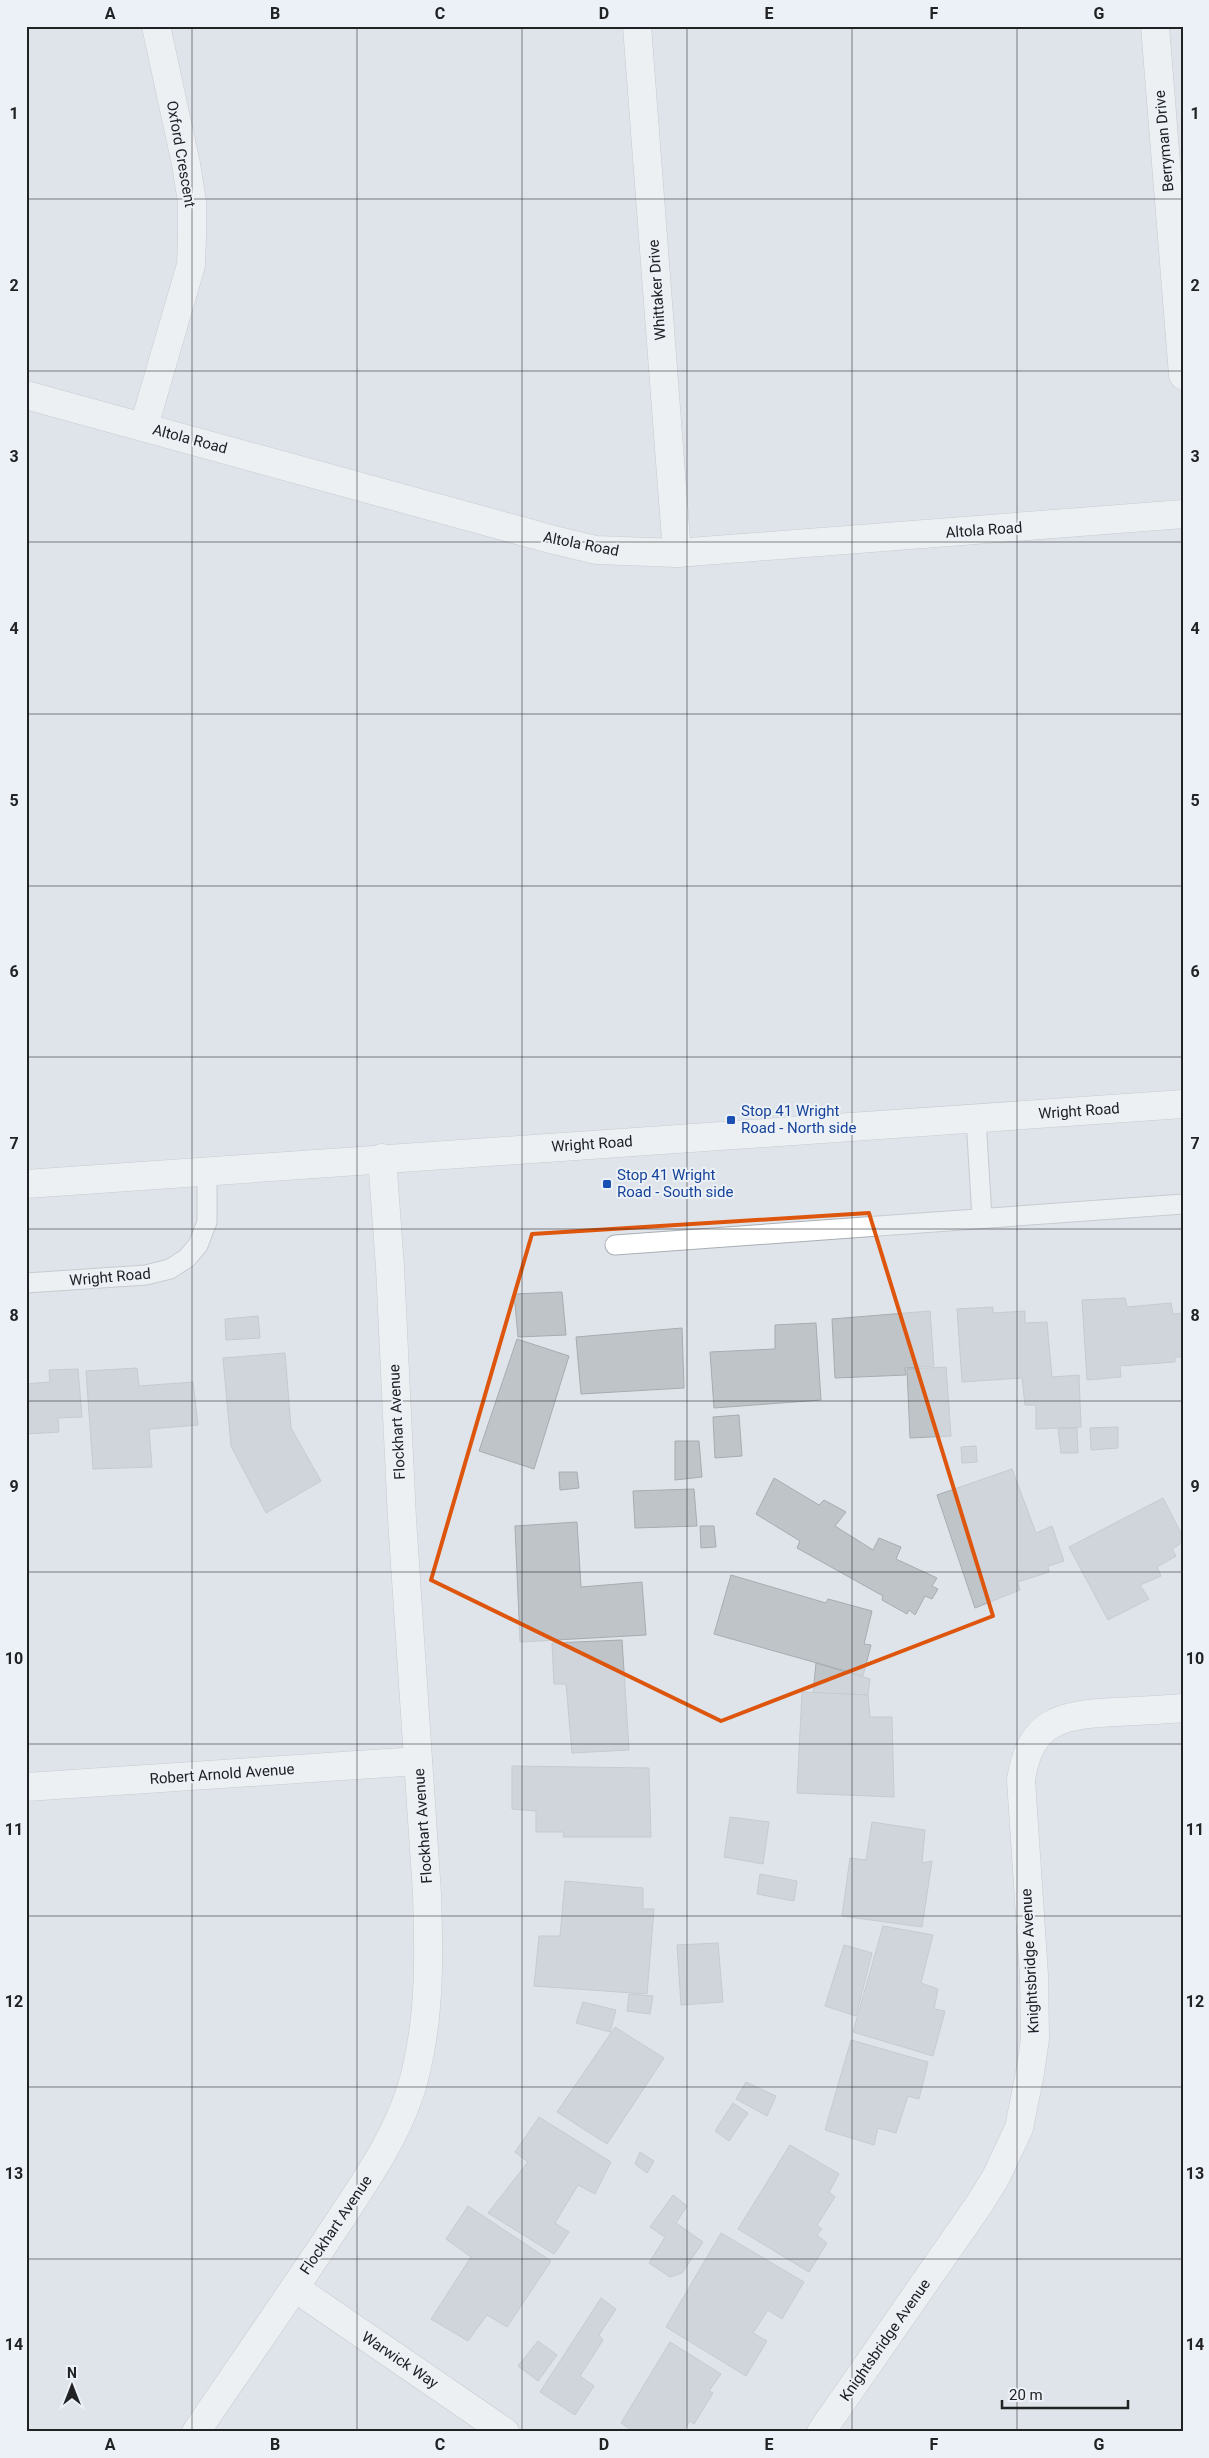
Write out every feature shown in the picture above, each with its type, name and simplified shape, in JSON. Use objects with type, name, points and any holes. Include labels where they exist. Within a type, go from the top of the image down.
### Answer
[{"type":"street","name":"Oxford Crescent","points":[[144,426],[191,265],[192,237],[192,202],[186,164],[156,26]]},
{"type":"street","name":"Whittaker Drive","points":[[637,26],[677,553]]},
{"type":"street","name":"Berryman Drive","points":[[1155,26],[1183,375]]},
{"type":"street","name":"Altola Road","points":[[26,395],[596,550],[677,553],[1183,514]]},
{"type":"street","name":"Wright Road","points":[[26,1184],[1183,1104]]},
{"type":"street","name":"Flockhart Avenue","points":[[196,2432],[373,2170],[392,2134],[416,2072],[426,2015],[429,1953],[382,1158]]},
{"type":"street","name":"Knightsbridge Avenue","points":[[821,2432],[980,2203],[996,2177],[1019,2128],[1030,2073],[1035,2015],[1021,1789],[1022,1769],[1026,1756],[1041,1733],[1051,1724],[1062,1718],[1088,1714],[1183,1708]]},
{"type":"street","name":"Robert Arnold Avenue","points":[[26,1787],[418,1761]]},
{"type":"street","name":"Warwick Way","points":[[295,2288],[505,2432]]},
{"type":"lane","points":[[976,1118],[982,1218]]},
{"type":"lane","name":"Wright Road","points":[[26,1283],[146,1275],[170,1269],[187,1258],[198,1245],[208,1222],[208,1172]]},
{"type":"lane","points":[[615,1245],[1183,1204]]},
{"type":"highlighted area","points":[[869,1213],[993,1616],[721,1721],[431,1580],[532,1234]]},
{"type":"building","points":[[562,1292],[566,1335],[518,1337],[514,1294]]},
{"type":"building","points":[[1125,1298],[1127,1307],[1171,1303],[1173,1314],[1183,1313],[1183,1357],[1175,1357],[1175,1362],[1120,1366],[1121,1377],[1087,1380],[1082,1300]]},
{"type":"building","points":[[993,1307],[993,1313],[1025,1311],[1025,1323],[1047,1322],[1052,1377],[1079,1375],[1081,1427],[1036,1429],[1036,1405],[1025,1405],[1022,1378],[962,1382],[957,1309]]},
{"type":"building","points":[[930,1311],[934,1366],[905,1368],[906,1375],[835,1378],[832,1319]]},
{"type":"building","points":[[258,1316],[260,1338],[226,1340],[225,1319]]},
{"type":"building","points":[[816,1323],[821,1400],[714,1408],[710,1352],[775,1349],[775,1325]]},
{"type":"building","points":[[682,1328],[684,1388],[581,1394],[576,1337]]},
{"type":"building","points":[[517,1339],[569,1356],[534,1469],[479,1451]]},
{"type":"building","points":[[285,1353],[291,1428],[321,1481],[266,1513],[231,1446],[223,1358]]},
{"type":"building","points":[[946,1367],[951,1436],[910,1438],[907,1369]]},
{"type":"building","points":[[137,1368],[139,1386],[193,1382],[198,1425],[149,1429],[152,1467],[93,1469],[86,1371]]},
{"type":"building","points":[[78,1369],[82,1417],[58,1418],[59,1432],[26,1434],[26,1384],[50,1382],[49,1370]]},
{"type":"building","points":[[739,1415],[742,1456],[715,1458],[713,1417]]},
{"type":"building","points":[[1118,1427],[1118,1448],[1091,1450],[1090,1428]]},
{"type":"building","points":[[1077,1428],[1078,1453],[1061,1453],[1058,1429]]},
{"type":"building","points":[[675,1441],[699,1441],[702,1477],[675,1480]]},
{"type":"building","points":[[976,1446],[977,1462],[962,1463],[961,1447]]},
{"type":"building","points":[[1012,1469],[1036,1533],[1052,1526],[1064,1561],[1048,1566],[1049,1572],[1018,1582],[1020,1590],[975,1608],[937,1495]]},
{"type":"building","points":[[559,1472],[577,1472],[579,1488],[560,1490]]},
{"type":"building","points":[[774,1478],[819,1505],[824,1500],[846,1512],[835,1526],[873,1550],[879,1538],[901,1547],[896,1559],[937,1578],[932,1586],[938,1589],[932,1599],[925,1596],[915,1615],[909,1610],[907,1614],[882,1600],[883,1596],[797,1548],[800,1541],[756,1514]]},
{"type":"building","points":[[694,1489],[697,1526],[635,1528],[633,1491]]},
{"type":"building","points":[[1163,1498],[1183,1537],[1183,1542],[1172,1549],[1176,1556],[1157,1567],[1161,1576],[1140,1585],[1149,1599],[1108,1620],[1069,1547]]},
{"type":"building","points":[[577,1522],[581,1587],[642,1582],[646,1635],[520,1642],[515,1526]]},
{"type":"building","points":[[700,1526],[714,1526],[716,1547],[701,1548]]},
{"type":"building","points":[[731,1575],[826,1603],[828,1599],[872,1611],[864,1644],[871,1645],[863,1676],[714,1634]]},
{"type":"building","points":[[622,1640],[629,1750],[572,1753],[566,1684],[554,1684],[552,1643]]},
{"type":"building","points":[[816,1663],[870,1679],[868,1695],[813,1693]]},
{"type":"building","points":[[802,1692],[868,1695],[870,1717],[892,1717],[894,1797],[797,1793]]},
{"type":"building","points":[[512,1766],[649,1768],[651,1837],[563,1837],[564,1832],[536,1832],[536,1811],[512,1809]]},
{"type":"building","points":[[730,1817],[769,1822],[763,1864],[724,1857]]},
{"type":"building","points":[[872,1822],[925,1830],[922,1863],[932,1861],[922,1927],[842,1916],[850,1858],[866,1860]]},
{"type":"building","points":[[760,1874],[797,1881],[794,1901],[757,1894]]},
{"type":"building","points":[[565,1881],[643,1888],[643,1909],[654,1909],[647,1994],[534,1986],[539,1936],[560,1936]]},
{"type":"building","points":[[883,1926],[933,1935],[921,1983],[938,1989],[934,2009],[945,2011],[933,2056],[853,2032]]},
{"type":"building","points":[[718,1943],[723,2002],[681,2005],[677,1945]]},
{"type":"building","points":[[844,1945],[872,1953],[856,2016],[825,2006]]},
{"type":"building","points":[[629,1994],[653,1996],[650,2014],[627,2011]]},
{"type":"building","points":[[583,2002],[616,2010],[610,2032],[576,2023]]},
{"type":"building","points":[[615,2027],[664,2058],[607,2144],[557,2112]]},
{"type":"building","points":[[851,2040],[928,2062],[919,2099],[908,2096],[896,2133],[878,2128],[874,2145],[825,2130]]},
{"type":"building","points":[[746,2082],[776,2096],[767,2116],[736,2099]]},
{"type":"building","points":[[733,2103],[748,2113],[729,2141],[715,2131]]},
{"type":"building","points":[[539,2117],[611,2162],[595,2194],[578,2185],[555,2223],[569,2232],[554,2254],[488,2213],[528,2162],[515,2152]]},
{"type":"building","points":[[790,2145],[839,2174],[829,2192],[835,2197],[817,2225],[822,2229],[817,2235],[827,2243],[809,2272],[738,2229]]},
{"type":"building","points":[[640,2152],[654,2161],[647,2173],[635,2164]]},
{"type":"building","points":[[673,2195],[687,2206],[676,2223],[703,2242],[682,2273],[670,2277],[649,2263],[665,2237],[650,2227]]},
{"type":"building","points":[[468,2206],[551,2261],[507,2327],[487,2315],[468,2341],[431,2319],[471,2257],[446,2239]]},
{"type":"building","points":[[721,2233],[804,2282],[782,2319],[768,2310],[753,2333],[767,2341],[746,2376],[666,2327]]},
{"type":"building","points":[[601,2298],[616,2309],[599,2335],[603,2340],[580,2376],[594,2386],[575,2415],[540,2392]]},
{"type":"building","points":[[538,2341],[557,2355],[538,2381],[518,2366]]},
{"type":"building","points":[[670,2342],[721,2374],[709,2391],[713,2393],[694,2424],[690,2421],[682,2432],[634,2432],[621,2423]]},
{"type":"place","name":"Stop 41 Wright Road - North side","points":[[731,1120]]},
{"type":"place","name":"Stop 41 Wright Road - South side","points":[[607,1184]]}]
